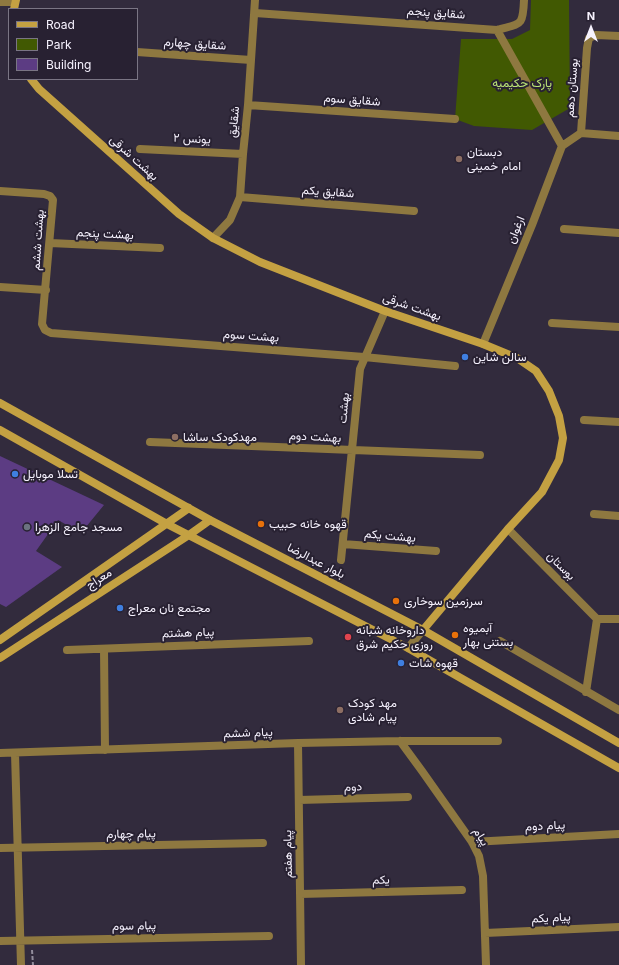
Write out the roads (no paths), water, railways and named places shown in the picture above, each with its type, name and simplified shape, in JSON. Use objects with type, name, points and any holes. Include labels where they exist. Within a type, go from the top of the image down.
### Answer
[{"type":"main road","name":"بهشت شرقی","points":[[32,80],[39,89],[179,214],[213,238],[260,262],[385,311],[483,344],[517,358],[536,370],[549,391],[558,416],[563,438],[559,460],[542,492],[508,529],[423,630]]},
{"type":"main road","name":"بلوار عبدالرضا","points":[[0,403],[210,520],[423,630],[619,743]]},
{"type":"main road","points":[[0,430],[167,524],[408,648],[619,768]]},
{"type":"main road","name":"معراج","points":[[0,640],[189,508]]},
{"type":"main road","name":"معراج","points":[[0,658],[210,520]]},
{"type":"street","name":"شقایق","points":[[213,238],[230,220],[240,197],[255,0]]},
{"type":"street","points":[[524,0],[522,21],[496,30],[562,146],[581,133]]},
{"type":"street","points":[[0,2],[15,4]]},
{"type":"street","name":"شقایق پنجم","points":[[255,13],[496,30]]},
{"type":"street","name":"بوستان دهم","points":[[619,36],[596,35],[589,38],[581,133],[619,136]]},
{"type":"street","name":"شقایق چهارم","points":[[138,52],[251,60]]},
{"type":"street","name":"شقایق سوم","points":[[248,105],[454,119]]},
{"type":"street","name":"ارغوان","points":[[483,344],[532,225],[562,146]]},
{"type":"street","name":"یونس ۲","points":[[140,149],[243,154]]},
{"type":"street","name":"بهشت ششم","points":[[0,191],[44,194],[50,196],[53,200],[42,324],[45,330]]},
{"type":"street","name":"شقایق یکم","points":[[240,197],[414,211]]},
{"type":"street","points":[[564,229],[619,233]]},
{"type":"street","name":"بهشت پنجم","points":[[50,243],[160,248]]},
{"type":"street","points":[[0,287],[46,290]]},
{"type":"street","name":"بهشت","points":[[341,560],[360,369],[385,311]]},
{"type":"street","points":[[552,323],[619,327]]},
{"type":"street","name":"بهشت سوم","points":[[45,330],[51,333],[364,357],[456,366]]},
{"type":"street","points":[[584,420],[619,422]]},
{"type":"street","name":"بهشت دوم","points":[[150,442],[480,455]]},
{"type":"street","points":[[594,514],[619,516]]},
{"type":"street","name":"بوستان","points":[[508,529],[597,619]]},
{"type":"street","name":"بهشت یکم","points":[[343,544],[436,551]]},
{"type":"street","points":[[586,692],[597,619],[619,619]]},
{"type":"street","points":[[408,648],[423,630]]},
{"type":"street","name":"پیام هشتم","points":[[68,650],[309,641]]},
{"type":"street","points":[[500,641],[619,710]]},
{"type":"street","points":[[104,649],[105,750]]},
{"type":"street","name":"پیام","points":[[400,741],[472,842],[479,856],[483,876],[486,965]]},
{"type":"street","name":"پیام ششم","points":[[0,753],[298,743],[498,741]]},
{"type":"street","name":"پیام هفتم","points":[[298,743],[301,965]]},
{"type":"street","points":[[15,753],[21,965]]},
{"type":"street","name":"دوم","points":[[298,800],[408,797]]},
{"type":"street","name":"پیام دوم","points":[[472,842],[619,834]]},
{"type":"street","name":"پیام چهارم","points":[[0,848],[263,843]]},
{"type":"street","name":"یکم","points":[[300,894],[462,890]]},
{"type":"street","name":"پیام یکم","points":[[485,933],[619,927]]},
{"type":"street","name":"پیام سوم","points":[[0,941],[269,936]]},
{"type":"place","name":"دبستان امام خمینی","points":[[459,159]]},
{"type":"place","name":"سالن شاین","points":[[465,357]]},
{"type":"place","name":"مهدکودک ساشا","points":[[175,437]]},
{"type":"place","name":"تسلا موبایل","points":[[15,474]]},
{"type":"place","name":"قهوه خانه حبیب","points":[[261,524]]},
{"type":"place","name":"مسجد جامع الزهرا","points":[[27,527]]},
{"type":"place","name":"سرزمین سوخاری","points":[[396,601]]},
{"type":"place","name":"مجتمع نان معراج","points":[[120,608]]},
{"type":"place","name":"آبمیوه بستنی بهار","points":[[455,635]]},
{"type":"place","name":"داروخانه شبانه روزی حکیم شرق","points":[[348,637]]},
{"type":"place","name":"قهوه شات","points":[[401,663]]},
{"type":"place","name":"مهد کودک پیام شادی","points":[[340,710]]},
{"type":"park label","name":"پارک حکیمیه","points":[[522,83]]}]
